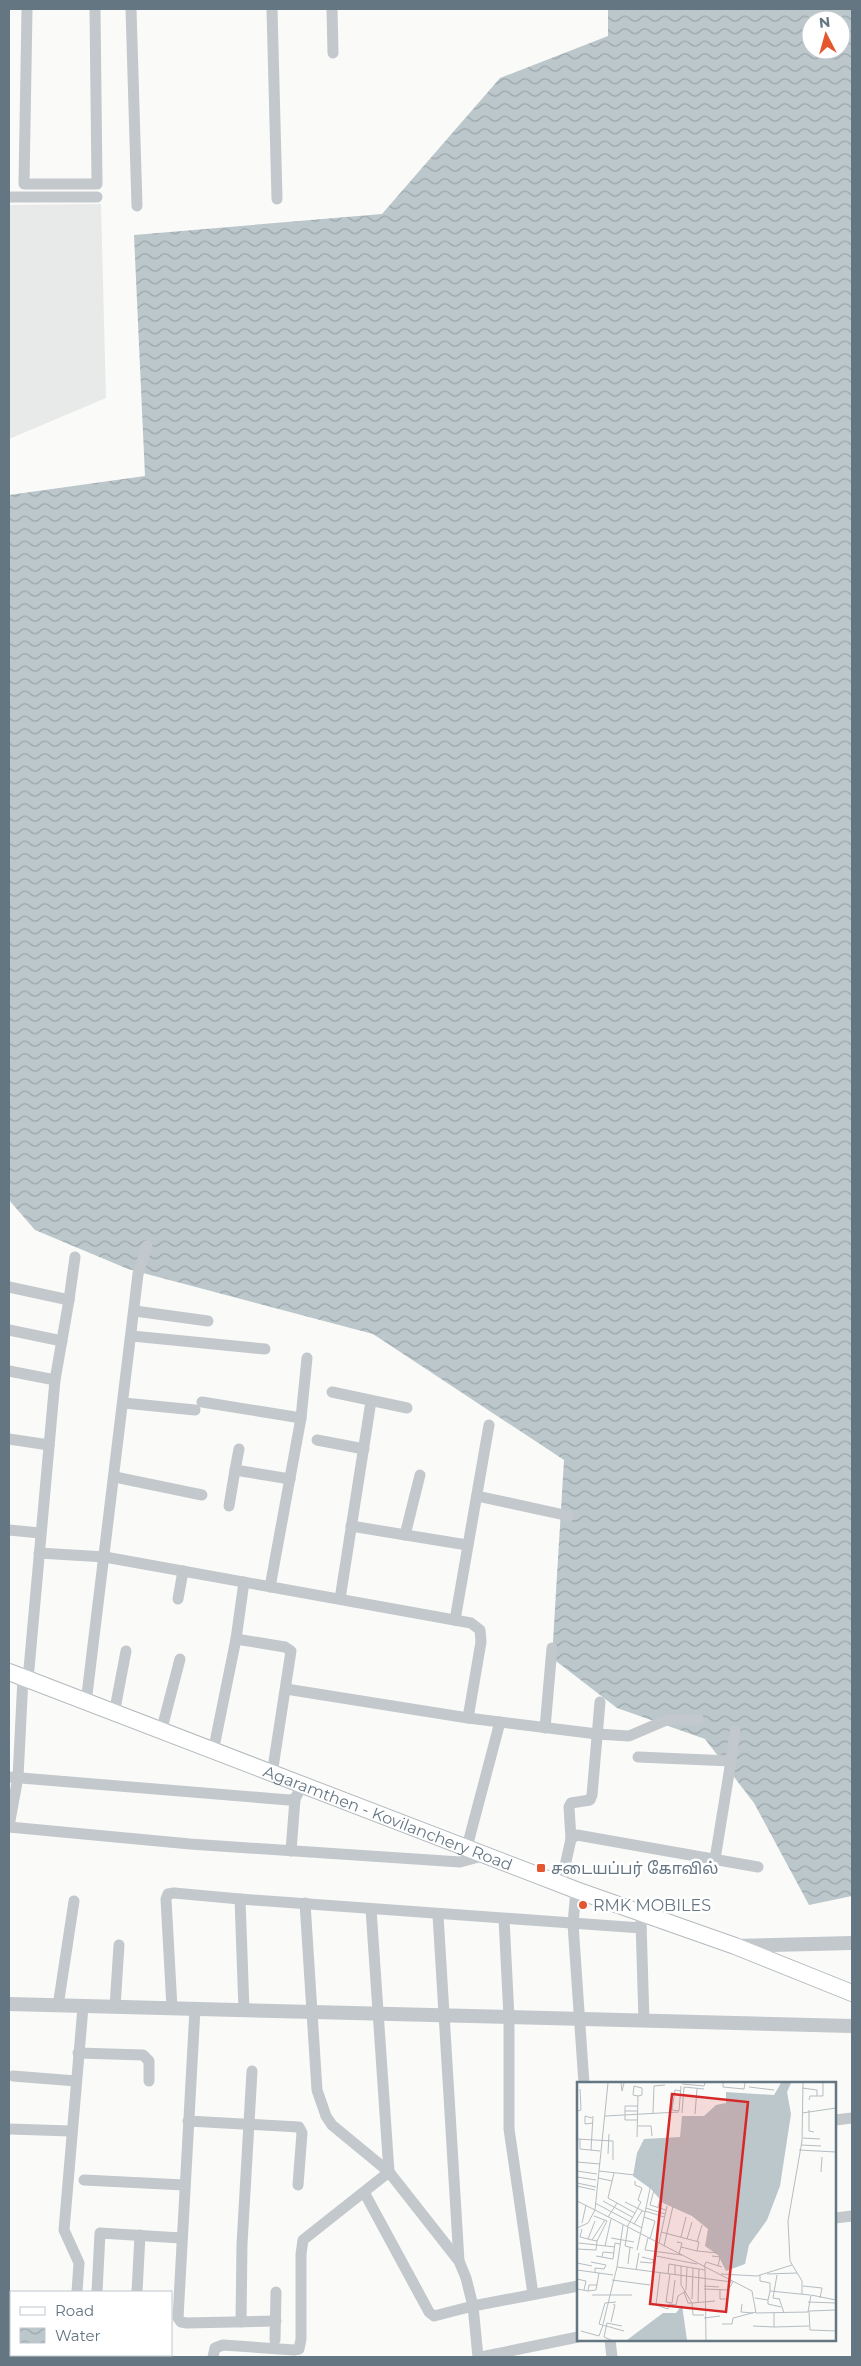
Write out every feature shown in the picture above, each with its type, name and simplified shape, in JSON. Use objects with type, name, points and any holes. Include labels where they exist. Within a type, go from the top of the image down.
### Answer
[{"type":"main road","name":"Agaramthen - Kovilanchery Road","points":[[20,1677],[272,1774],[298,1792],[467,1847],[569,1887],[641,1921],[736,1946],[852,1993]]},
{"type":"street","points":[[27,9],[24,184],[97,184],[94,9]]},
{"type":"street","points":[[131,9],[137,206]]},
{"type":"street","points":[[272,9],[277,199]]},
{"type":"street","points":[[332,9],[333,53]]},
{"type":"street","points":[[30,197],[31,184]]},
{"type":"street","points":[[9,197],[97,197]]},
{"type":"street","points":[[86,1703],[115,1477],[138,1274],[147,1246]]},
{"type":"street","points":[[75,1257],[70,1300],[55,1380],[39,1552],[20,1677],[9,1827],[460,1862],[486,1855]]},
{"type":"street","points":[[9,1287],[70,1300]]},
{"type":"street","points":[[134,1311],[208,1321]]},
{"type":"street","points":[[9,1330],[62,1341]]},
{"type":"street","points":[[132,1336],[265,1349]]},
{"type":"street","points":[[270,1586],[301,1418],[307,1358]]},
{"type":"street","points":[[9,1371],[55,1380]]},
{"type":"street","points":[[332,1392],[407,1408]]},
{"type":"street","points":[[340,1599],[371,1401]]},
{"type":"street","points":[[124,1402],[199,1406],[301,1418]]},
{"type":"street","points":[[455,1620],[489,1425]]},
{"type":"street","points":[[9,1439],[49,1444]]},
{"type":"street","points":[[317,1440],[364,1449]]},
{"type":"street","points":[[230,1506],[239,1449]]},
{"type":"street","points":[[235,1470],[290,1479]]},
{"type":"street","points":[[405,1535],[420,1475]]},
{"type":"street","points":[[115,1477],[202,1494]]},
{"type":"street","points":[[477,1496],[569,1516]]},
{"type":"street","points":[[352,1526],[468,1545]]},
{"type":"street","points":[[9,1530],[40,1533]]},
{"type":"street","points":[[39,1552],[105,1557],[471,1623],[480,1630],[481,1642],[468,1718]]},
{"type":"street","points":[[178,1599],[183,1571]]},
{"type":"street","points":[[213,1752],[236,1639],[244,1582]]},
{"type":"street","points":[[236,1639],[289,1648],[291,1657],[272,1774]]},
{"type":"street","points":[[545,1728],[552,1648]]},
{"type":"street","points":[[114,1714],[126,1651]]},
{"type":"street","points":[[161,1732],[180,1659]]},
{"type":"street","points":[[286,1689],[468,1718],[597,1734],[629,1736],[669,1720],[699,1720]]},
{"type":"street","points":[[584,2082],[569,1887],[571,1839],[569,1807],[571,1803],[590,1800],[592,1795],[600,1702]]},
{"type":"street","points":[[467,1847],[500,1722]]},
{"type":"street","points":[[715,1859],[735,1731]]},
{"type":"street","points":[[638,1757],[731,1761]]},
{"type":"street","points":[[13,1777],[298,1792],[291,1850]]},
{"type":"street","points":[[571,1839],[573,1836],[581,1835],[758,1867]]},
{"type":"street","points":[[172,2008],[166,1899],[168,1894],[174,1893],[573,1924],[641,1921],[644,2021]]},
{"type":"street","points":[[240,1899],[244,2010]]},
{"type":"street","points":[[58,2006],[74,1901]]},
{"type":"street","points":[[305,1904],[317,2090],[326,2116],[332,2125],[389,2172],[459,2262],[466,2278],[473,2306],[479,2357],[577,2337]]},
{"type":"street","points":[[371,1909],[389,2172]]},
{"type":"street","points":[[438,1915],[459,2262]]},
{"type":"street","points":[[504,1919],[508,2017],[509,2129],[533,2294]]},
{"type":"street","points":[[736,1946],[852,1943]]},
{"type":"street","points":[[115,2007],[119,1945]]},
{"type":"street","points":[[9,2004],[852,2026]]},
{"type":"street","points":[[78,2291],[79,2263],[64,2230],[83,2007]]},
{"type":"street","points":[[195,2009],[177,2312],[181,2322],[276,2321]]},
{"type":"street","points":[[78,2053],[143,2055],[149,2061],[149,2081]]},
{"type":"street","points":[[241,2322],[242,2244],[252,2071]]},
{"type":"street","points":[[13,2076],[76,2081]]},
{"type":"street","points":[[836,2120],[852,2118]]},
{"type":"street","points":[[188,2121],[299,2127],[302,2133],[298,2185]]},
{"type":"street","points":[[9,2129],[71,2131]]},
{"type":"street","points":[[213,2357],[215,2348],[223,2345],[298,2349],[302,2339],[301,2254],[303,2240],[389,2172]]},
{"type":"street","points":[[84,2180],[184,2185]]},
{"type":"street","points":[[364,2192],[429,2312],[434,2316],[473,2306],[577,2286]]},
{"type":"street","points":[[836,2218],[852,2216]]},
{"type":"street","points":[[97,2291],[100,2233],[181,2238]]},
{"type":"street","points":[[137,2291],[140,2235]]},
{"type":"street","points":[[275,2340],[276,2292]]},
{"type":"street","points":[[610,2341],[612,2357]]},
{"type":"shaded area","points":[[101,204],[106,398],[9,439],[9,205]]},
{"type":"water","points":[[608,9],[852,9],[852,1896],[809,1905],[754,1803],[705,1739],[617,1708],[552,1658],[564,1460],[373,1334],[128,1269],[35,1230],[9,1200],[9,495],[145,476],[134,235],[382,214],[500,78],[608,36]]},
{"type":"place","name":"சடையப்பர் கோவில்","points":[[541,1868]]},
{"type":"place","name":"RMK MOBILES","points":[[583,1905]]}]
